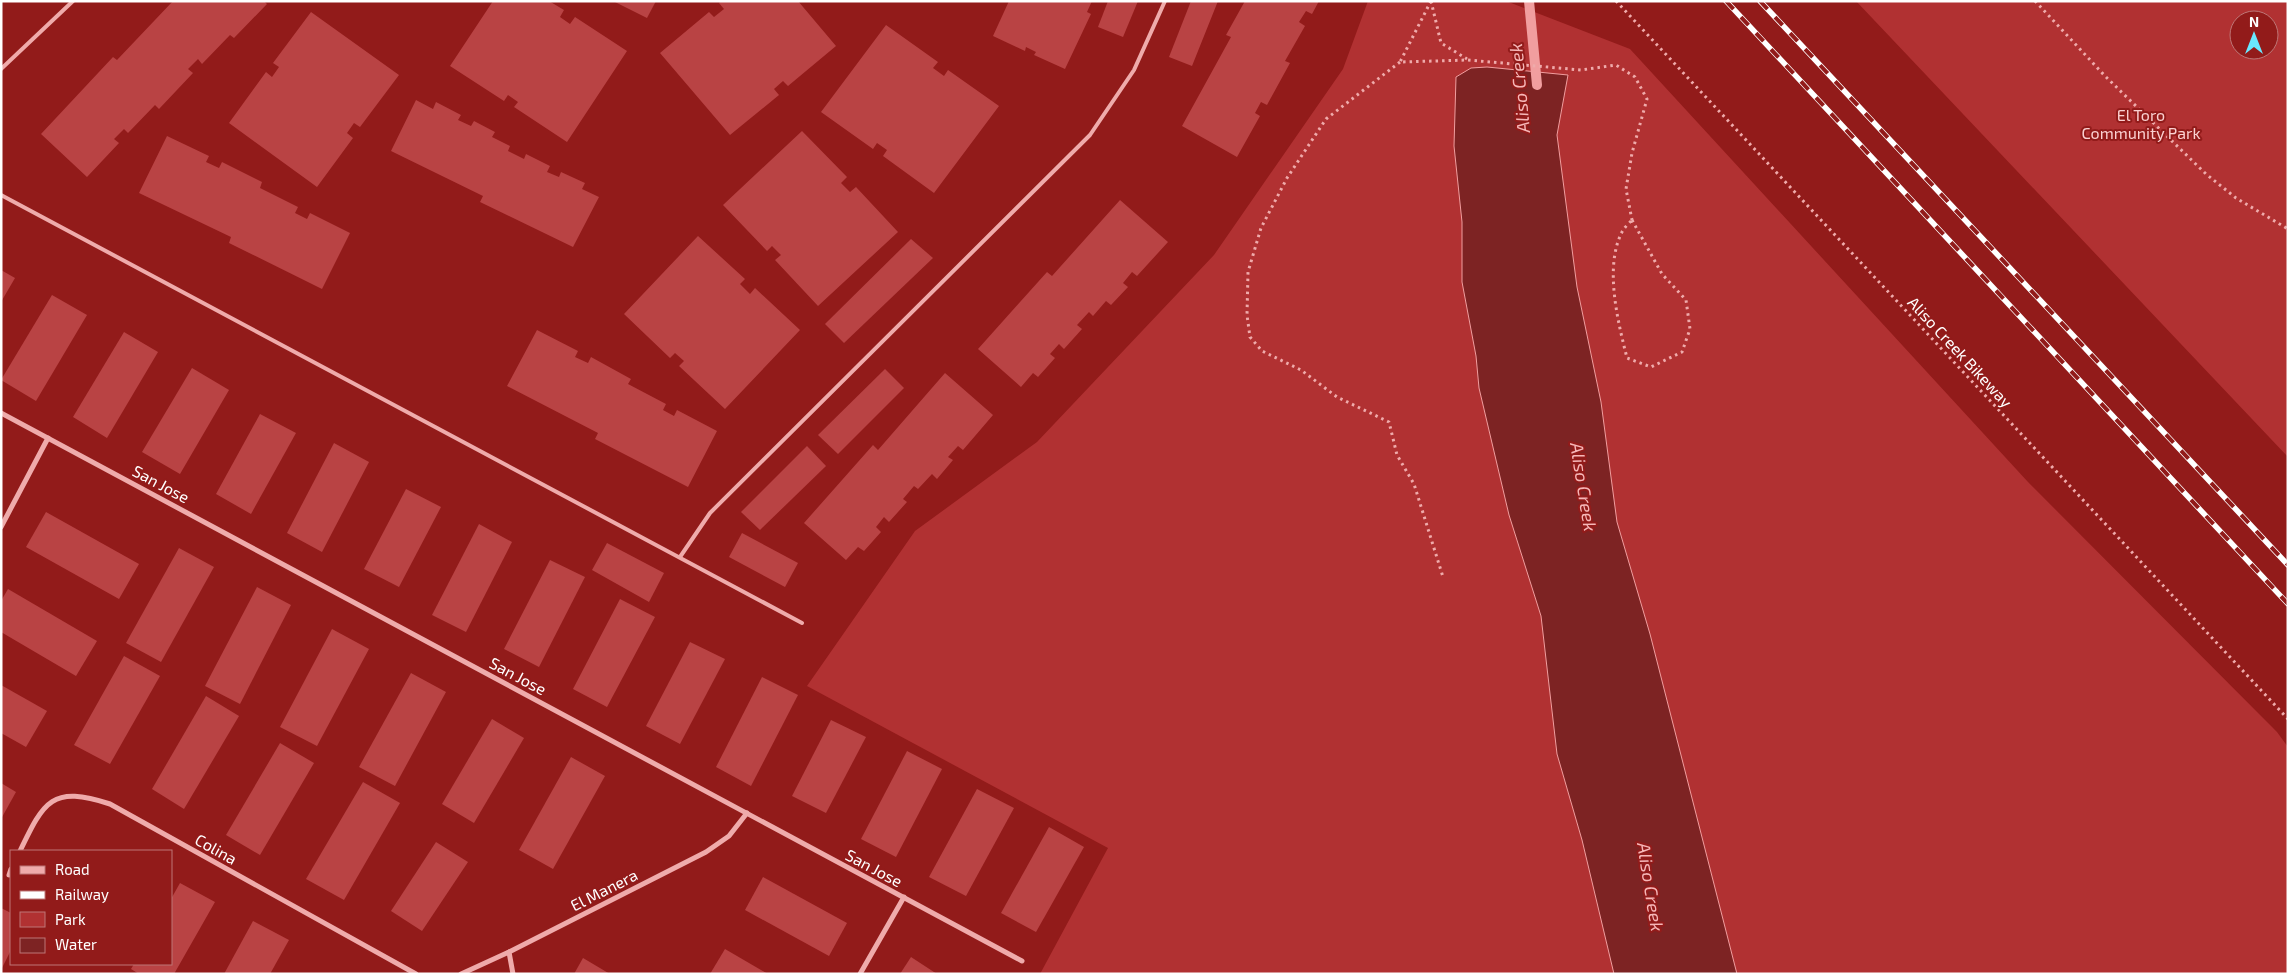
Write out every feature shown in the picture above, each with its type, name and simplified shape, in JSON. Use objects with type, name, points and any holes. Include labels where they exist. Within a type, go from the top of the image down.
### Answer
[{"type":"street","name":"San Jose","points":[[1,413],[1022,962]]},
{"type":"street","points":[[1,527],[48,438]]},
{"type":"street","name":"Colina","points":[[20,850],[34,822],[47,804],[62,796],[86,796],[110,804],[416,974]]},
{"type":"street","name":"El Manera","points":[[461,974],[509,952],[706,852],[729,836],[747,813]]},
{"type":"street","points":[[860,974],[904,897]]},
{"type":"street","points":[[509,952],[513,974]]},
{"type":"lane","points":[[1,69],[73,1]]},
{"type":"lane","points":[[680,557],[710,513],[1090,134],[1134,70],[1165,1]]},
{"type":"lane","points":[[1,195],[802,623]]},
{"type":"path","points":[[1431,1],[1441,43],[1468,60]]},
{"type":"path","points":[[1431,1],[1400,62],[1326,119],[1288,178],[1261,228],[1248,272],[1247,315],[1250,337],[1262,351],[1301,370],[1337,397],[1389,422],[1397,455],[1414,484],[1443,577]]},
{"type":"path","name":"Aliso Creek Bikeway","points":[[1616,1],[2288,719]]},
{"type":"path","points":[[2035,1],[2105,76],[2206,174],[2236,198],[2288,230]]},
{"type":"path","points":[[1400,62],[1468,60],[1581,70],[1616,65],[1635,77],[1647,99],[1632,153],[1626,189],[1632,220],[1662,274],[1686,300],[1690,329],[1682,352],[1651,367],[1627,358],[1616,317],[1614,260],[1622,232],[1632,220]]},
{"type":"green space","points":[[1368,1],[1506,1],[1630,49],[2028,482],[2277,732],[2288,747],[2288,974],[1040,974],[1108,848],[807,686],[915,531],[1037,442],[1214,255],[1343,69]]},
{"type":"green space","name":"El Toro Community Park","points":[[1856,1],[2288,1],[2288,457]]},
{"type":"water","points":[[1487,67],[1568,75],[1557,135],[1577,287],[1601,402],[1617,522],[1650,634],[1737,974],[1614,974],[1582,840],[1557,754],[1541,616],[1509,515],[1479,388],[1476,356],[1462,282],[1462,222],[1454,146],[1456,77],[1471,68]]},
{"type":"building","points":[[173,1],[264,1],[267,4],[234,38],[230,35],[202,64],[198,59],[188,69],[193,73],[159,109],[155,105],[128,133],[124,129],[114,139],[119,143],[87,177],[41,134],[113,57],[117,60]]},
{"type":"building","points":[[493,1],[549,1],[564,10],[560,17],[570,24],[575,17],[627,51],[567,142],[514,107],[518,102],[508,95],[504,101],[450,66]]},
{"type":"building","points":[[613,1],[656,1],[647,18]]},
{"type":"building","points":[[721,1],[798,1],[836,46],[788,86],[783,81],[774,89],[779,95],[730,135],[660,53],[709,12],[714,17],[724,9],[719,3]]},
{"type":"building","points":[[1009,1],[1092,1],[1087,12],[1091,14],[1065,69],[1034,55],[1036,52],[1026,47],[1025,51],[993,36]]},
{"type":"building","points":[[1108,1],[1138,1],[1123,37],[1098,27]]},
{"type":"building","points":[[1191,1],[1218,1],[1192,66],[1169,57]]},
{"type":"building","points":[[1245,1],[1319,1],[1312,14],[1306,11],[1299,22],[1305,26],[1285,61],[1290,63],[1267,105],[1261,102],[1255,113],[1260,116],[1237,157],[1182,126],[1231,37],[1226,35]]},
{"type":"building","points":[[311,12],[399,75],[360,127],[354,123],[347,133],[353,138],[317,187],[229,123],[266,72],[272,77],[279,67],[273,63]]},
{"type":"building","points":[[886,25],[938,62],[933,68],[944,76],[948,70],[999,106],[934,193],[883,156],[887,150],[877,143],[873,149],[821,112]]},
{"type":"building","points":[[416,100],[433,109],[436,102],[461,115],[458,120],[471,126],[474,121],[495,132],[492,137],[510,146],[508,151],[524,159],[526,154],[550,166],[547,172],[559,177],[561,172],[585,183],[582,189],[599,197],[573,247],[480,202],[483,196],[391,151]]},
{"type":"building","points":[[802,131],[847,177],[841,183],[850,192],[856,187],[898,232],[818,306],[775,260],[781,255],[772,246],[767,251],[723,205]]},
{"type":"building","points":[[167,136],[209,156],[206,162],[219,168],[222,162],[262,182],[260,188],[298,207],[295,213],[307,219],[310,213],[350,233],[322,289],[229,243],[231,237],[139,193]]},
{"type":"building","points":[[1120,200],[1168,242],[1137,276],[1132,272],[1123,283],[1128,287],[1111,305],[1106,301],[1093,316],[1089,312],[1077,325],[1082,329],[1064,349],[1059,344],[1050,354],[1055,358],[1038,377],[1033,373],[1021,387],[978,349],[1047,272],[1052,276]]},
{"type":"building","points":[[698,236],[745,279],[740,284],[750,294],[755,288],[800,330],[725,409],[679,366],[684,361],[675,353],[670,358],[624,314]]},
{"type":"building","points":[[911,239],[933,258],[844,343],[825,324]]},
{"type":"building","points":[[1,270],[15,278],[1,302]]},
{"type":"building","points":[[52,295],[87,315],[36,401],[1,380]]},
{"type":"building","points":[[537,330],[578,351],[575,357],[588,363],[591,357],[631,379],[628,384],[666,404],[663,410],[674,416],[677,410],[717,431],[688,487],[595,439],[598,433],[507,386]]},
{"type":"building","points":[[124,332],[158,352],[107,438],[73,417]]},
{"type":"building","points":[[192,368],[229,390],[180,474],[142,452]]},
{"type":"building","points":[[885,369],[904,388],[838,454],[818,435]]},
{"type":"building","points":[[945,373],[993,415],[963,450],[958,446],[948,457],[953,460],[937,479],[932,474],[918,489],[914,486],[903,499],[907,502],[889,522],[884,517],[876,527],[881,532],[864,551],[858,547],[846,560],[804,523],[873,445],[878,450]]},
{"type":"building","points":[[260,414],[296,433],[251,514],[216,494]]},
{"type":"building","points":[[334,443],[369,462],[322,552],[287,533]]},
{"type":"building","points":[[807,446],[826,466],[760,530],[741,512]]},
{"type":"building","points":[[406,489],[441,507],[399,587],[364,569]]},
{"type":"building","points":[[46,512],[139,564],[119,599],[26,547]]},
{"type":"building","points":[[479,524],[512,542],[466,632],[432,615]]},
{"type":"building","points":[[742,533],[798,563],[785,587],[729,557]]},
{"type":"building","points":[[607,543],[664,573],[649,602],[592,570]]},
{"type":"building","points":[[179,548],[214,567],[161,662],[126,643]]},
{"type":"building","points":[[550,560],[585,577],[539,667],[504,649]]},
{"type":"building","points":[[257,587],[291,605],[240,704],[205,686]]},
{"type":"building","points":[[8,589],[97,641],[76,676],[1,632],[1,601]]},
{"type":"building","points":[[620,599],[655,617],[607,707],[573,689]]},
{"type":"building","points":[[332,629],[369,649],[317,746],[280,727]]},
{"type":"building","points":[[690,642],[725,659],[680,744],[646,726]]},
{"type":"building","points":[[124,656],[160,676],[110,764],[74,745]]},
{"type":"building","points":[[411,673],[446,692],[395,786],[359,767]]},
{"type":"building","points":[[762,677],[798,695],[751,786],[716,767]]},
{"type":"building","points":[[1,685],[47,711],[26,747],[1,733]]},
{"type":"building","points":[[206,696],[239,716],[184,809],[152,789]]},
{"type":"building","points":[[492,719],[524,738],[474,823],[442,804]]},
{"type":"building","points":[[831,720],[866,737],[826,813],[792,796]]},
{"type":"building","points":[[280,743],[314,763],[260,855],[226,835]]},
{"type":"building","points":[[907,751],[942,769],[896,857],[861,839]]},
{"type":"building","points":[[571,757],[605,776],[553,869],[519,850]]},
{"type":"building","points":[[363,782],[400,803],[344,900],[306,879]]},
{"type":"building","points":[[1,783],[16,792],[1,819]]},
{"type":"building","points":[[977,789],[1014,808],[966,896],[929,877]]},
{"type":"building","points":[[1049,827],[1084,847],[1036,932],[1001,913]]},
{"type":"building","points":[[436,842],[468,862],[422,931],[391,911]]},
{"type":"building","points":[[763,877],[847,923],[829,956],[745,910]]},
{"type":"building","points":[[180,883],[215,902],[174,974],[139,974],[131,969],[133,965],[172,965],[172,897]]},
{"type":"building","points":[[1,908],[10,912],[10,952],[1,970]]},
{"type":"building","points":[[253,921],[289,940],[270,974],[224,974]]},
{"type":"building","points":[[725,949],[768,974],[710,974]]},
{"type":"building","points":[[911,957],[937,974],[900,974]]},
{"type":"building","points":[[583,958],[610,974],[574,974]]},
{"type":"waterway","name":"Aliso Creek","points":[[1529,1],[1537,85]]},
{"type":"railway","points":[[1726,1],[2288,604]]},
{"type":"railway","points":[[1760,1],[2288,565]]}]
